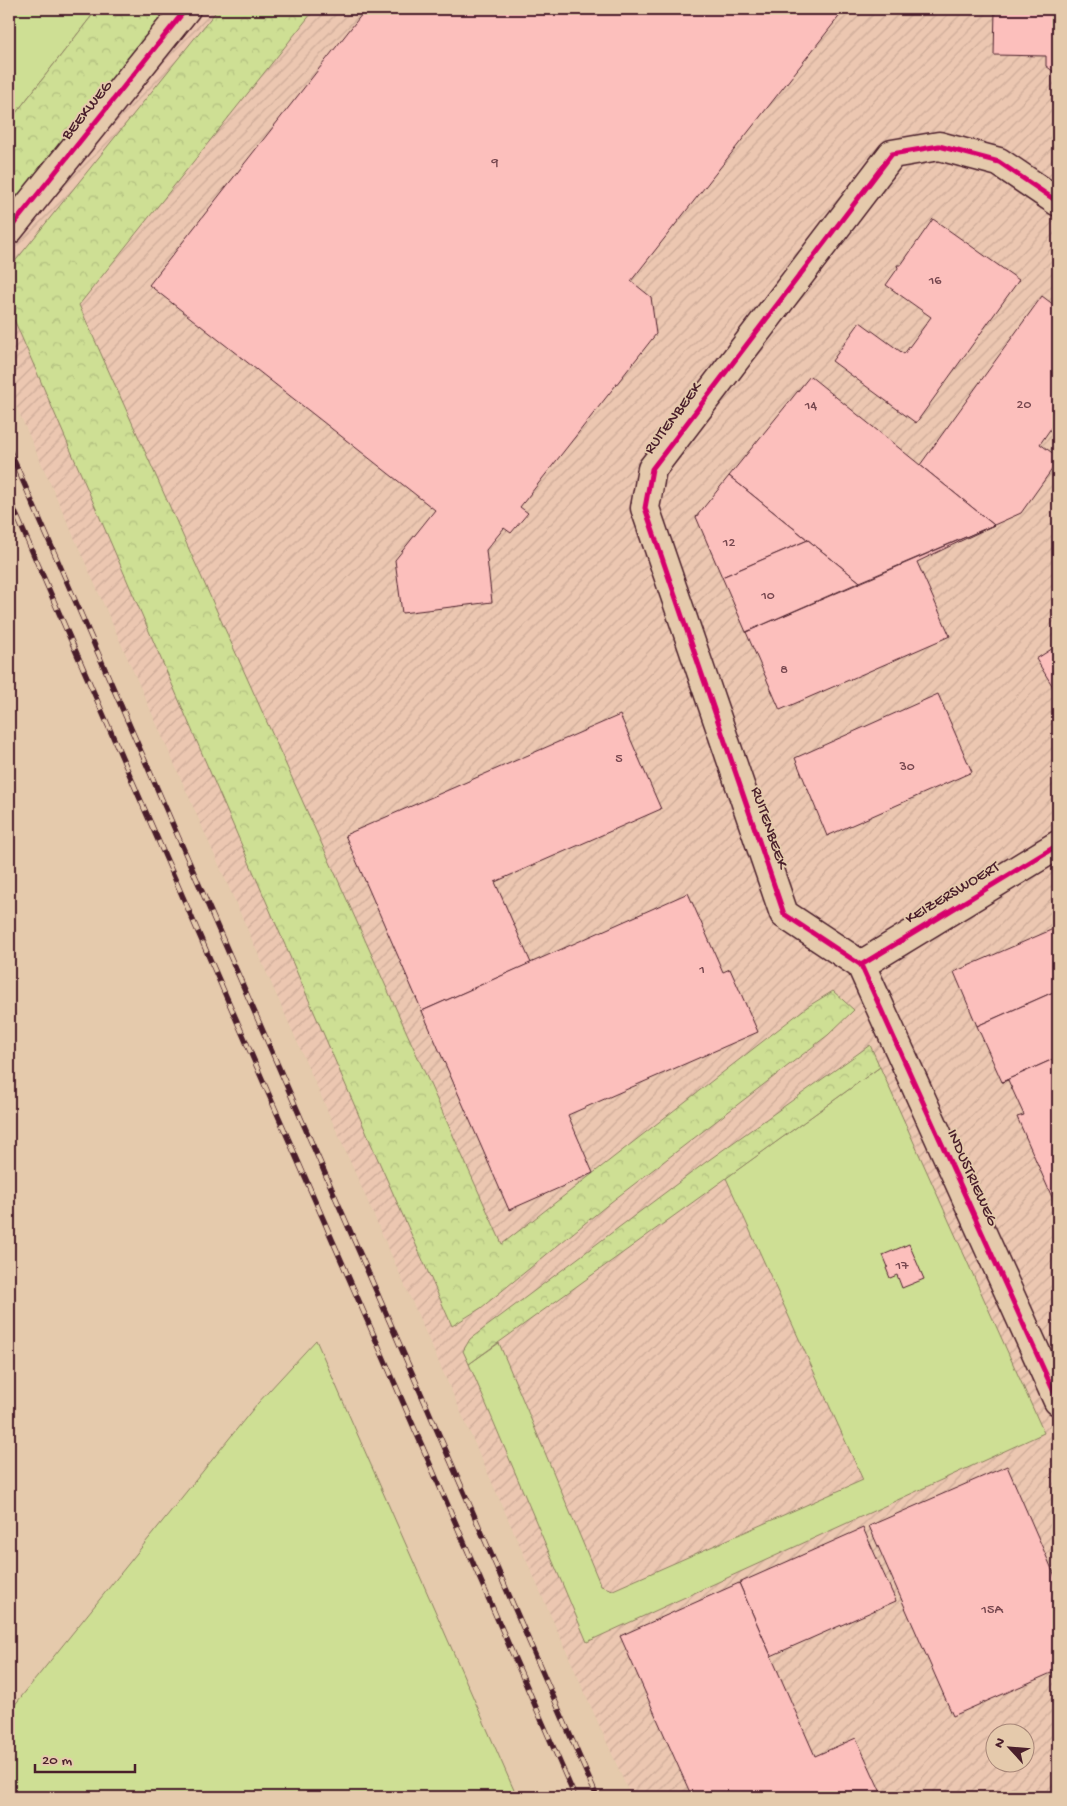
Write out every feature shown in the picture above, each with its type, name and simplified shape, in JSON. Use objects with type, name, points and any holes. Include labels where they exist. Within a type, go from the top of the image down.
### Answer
[{"type":"street","name":"BEEKWEG","points":[[9,230],[186,9]]},
{"type":"street","name":"RUITENBEEK","points":[[861,965],[784,914],[645,508],[652,469],[892,154],[940,146],[999,162],[1058,202]]},
{"type":"street","name":"KEIZERSWOERT","points":[[861,965],[1058,845]]},
{"type":"street","name":"INDUSTRIEWEG","points":[[861,965],[1058,1401]]},
{"type":"shaded area","points":[[193,9],[1058,9],[1058,1797],[631,1797],[9,390],[9,246]]},
{"type":"green space","points":[[9,9],[97,9],[9,122]]},
{"type":"green space","points":[[97,9],[171,9],[17,203],[9,197],[9,122]]},
{"type":"green space","points":[[218,9],[315,9],[79,305],[502,1244],[807,1007],[833,991],[854,1010],[828,1035],[611,1202],[481,1308],[452,1326],[9,308],[9,269]]},
{"type":"green space","points":[[870,1045],[880,1067],[469,1364],[463,1351],[470,1339],[706,1162]]},
{"type":"green space","points":[[880,1067],[1044,1433],[587,1642],[469,1364],[499,1343],[601,1586],[613,1590],[863,1480],[726,1178]]},
{"type":"green space","points":[[316,1340],[517,1797],[9,1797],[9,1712],[257,1404]]},
{"type":"building","points":[[366,9],[845,9],[631,281],[651,297],[656,334],[520,507],[528,513],[511,533],[504,528],[486,550],[492,602],[402,613],[395,560],[435,510],[149,285]]},
{"type":"building","points":[[995,9],[1058,9],[1058,75],[1046,66],[1046,56],[994,55]]},
{"type":"building","points":[[933,219],[1019,280],[916,423],[832,361],[860,322],[904,354],[931,317],[886,285],[898,268],[897,265],[901,265]]},
{"type":"building","points":[[1042,296],[1058,308],[1058,418],[1040,444],[1058,457],[1058,461],[1021,513],[994,525],[920,465]]},
{"type":"building","points":[[810,376],[994,525],[860,582],[729,476]]},
{"type":"building","points":[[729,476],[808,540],[722,577],[696,517]]},
{"type":"building","points":[[994,525],[917,562],[950,636],[780,710],[746,632]]},
{"type":"building","points":[[808,540],[860,582],[746,632],[722,577]]},
{"type":"building","points":[[1058,645],[1058,695],[1036,659]]},
{"type":"building","points":[[938,694],[972,772],[827,836],[795,758]]},
{"type":"building","points":[[620,715],[661,809],[495,882],[531,963],[422,1011],[345,835]]},
{"type":"building","points":[[688,893],[723,972],[730,969],[758,1032],[568,1115],[593,1173],[509,1210],[422,1011]]},
{"type":"building","points":[[1058,927],[1058,990],[977,1026],[954,972]]},
{"type":"building","points":[[1058,990],[1058,1057],[1002,1082],[977,1026]]},
{"type":"building","points":[[1058,1057],[1058,1211],[1017,1117],[1024,1115],[1008,1080],[1002,1082]]},
{"type":"building","points":[[909,1244],[924,1279],[902,1288],[897,1275],[890,1278],[883,1255]]},
{"type":"building","points":[[1007,1466],[1058,1583],[1058,1670],[953,1716],[869,1526]]},
{"type":"building","points":[[863,1528],[896,1601],[771,1656],[739,1583]]},
{"type":"building","points":[[739,1583],[815,1756],[856,1738],[883,1797],[692,1797],[620,1636]]},
{"type":"railway","points":[[9,449],[597,1797]]},
{"type":"railway","points":[[9,498],[575,1797]]},
{"type":"cycle path","points":[[9,230],[186,9]]},
{"type":"cycle path","points":[[861,965],[784,914],[645,508],[652,469],[892,154],[939,146],[999,162],[1058,202]]},
{"type":"cycle path","points":[[861,965],[1058,845]]},
{"type":"cycle path","points":[[861,965],[1058,1401]]}]
